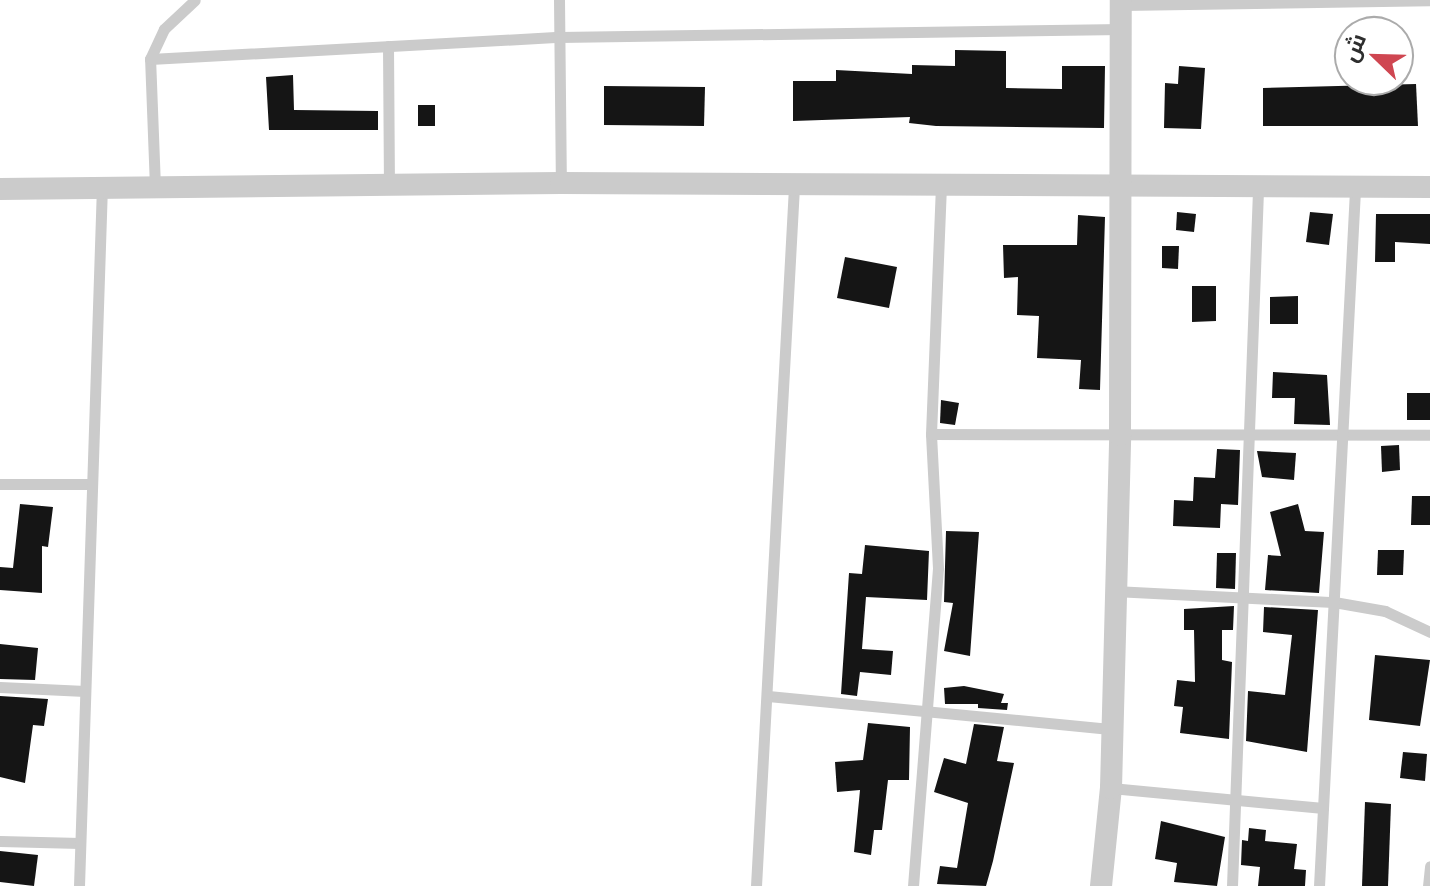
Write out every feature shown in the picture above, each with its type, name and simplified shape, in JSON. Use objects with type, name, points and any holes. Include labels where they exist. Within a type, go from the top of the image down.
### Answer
[{"type":"street","points":[[1101,886],[1111,788],[1113,591],[1120,435],[1125,185],[1122,2]]},
{"type":"street","points":[[0,189],[561,183],[794,187],[1125,185],[1258,190],[1430,187]]},
{"type":"lane","points":[[155,187],[150,59],[164,29],[195,0]]},
{"type":"lane","points":[[559,0],[561,183]]},
{"type":"lane","points":[[1122,2],[1430,0]]},
{"type":"lane","points":[[150,59],[559,37],[1123,29]]},
{"type":"lane","points":[[388,46],[389,185]]},
{"type":"lane","points":[[913,886],[938,568],[931,434],[941,184]]},
{"type":"lane","points":[[79,886],[102,187]]},
{"type":"lane","points":[[756,886],[794,187]]},
{"type":"lane","points":[[1319,886],[1355,189]]},
{"type":"lane","points":[[1232,886],[1258,190]]},
{"type":"lane","points":[[931,434],[1430,435]]},
{"type":"lane","points":[[0,484],[92,484]]},
{"type":"lane","points":[[1113,591],[1334,602],[1385,611],[1430,632]]},
{"type":"lane","points":[[0,687],[85,691]]},
{"type":"lane","points":[[768,696],[1112,729]]},
{"type":"lane","points":[[1111,788],[1236,796],[1323,808]]},
{"type":"lane","points":[[0,841],[80,843]]},
{"type":"lane","points":[[1428,886],[1430,866]]},
{"type":"building","points":[[955,50],[1006,51],[1006,88],[1062,89],[1062,66],[1105,66],[1104,128],[936,126],[909,123],[910,117],[793,121],[793,81],[836,81],[836,70],[912,74],[912,65],[955,66]]},
{"type":"building","points":[[1179,66],[1205,68],[1201,129],[1164,128],[1165,83],[1178,84]]},
{"type":"building","points":[[293,75],[294,110],[378,111],[378,130],[269,130],[266,77]]},
{"type":"building","points":[[1414,84],[1418,126],[1263,126],[1263,88],[1334,86],[1334,96],[1414,96]]},
{"type":"building","points":[[604,86],[705,87],[704,126],[604,125]]},
{"type":"building","points":[[418,105],[435,105],[435,126],[418,126]]},
{"type":"building","points":[[1177,212],[1196,214],[1194,232],[1176,230]]},
{"type":"building","points":[[1310,212],[1333,214],[1329,245],[1306,242]]},
{"type":"building","points":[[1376,214],[1430,214],[1430,244],[1395,242],[1395,262],[1375,262]]},
{"type":"building","points":[[1078,215],[1105,217],[1100,390],[1079,389],[1081,360],[1037,358],[1039,316],[1017,315],[1018,277],[1004,278],[1003,245],[1077,245]]},
{"type":"building","points":[[1162,246],[1179,246],[1178,269],[1162,268]]},
{"type":"building","points":[[845,257],[897,267],[889,308],[837,298]]},
{"type":"building","points":[[1192,286],[1216,286],[1216,321],[1192,322]]},
{"type":"building","points":[[1298,296],[1298,324],[1270,324],[1270,297]]},
{"type":"building","points":[[1273,372],[1327,375],[1330,425],[1294,424],[1295,398],[1272,398]]},
{"type":"building","points":[[1407,393],[1430,393],[1430,420],[1407,420]]},
{"type":"building","points":[[941,400],[959,403],[955,425],[940,423]]},
{"type":"building","points":[[1399,445],[1400,470],[1382,472],[1381,446]]},
{"type":"building","points":[[1217,449],[1240,450],[1238,505],[1221,504],[1220,528],[1173,526],[1174,500],[1193,501],[1194,477],[1215,478]]},
{"type":"building","points":[[1257,451],[1296,453],[1294,480],[1262,477]]},
{"type":"building","points":[[1412,496],[1430,496],[1430,525],[1411,525]]},
{"type":"building","points":[[20,504],[53,507],[48,547],[42,546],[42,593],[0,590],[0,567],[13,568]]},
{"type":"building","points":[[1298,504],[1305,531],[1324,532],[1319,593],[1265,590],[1268,555],[1281,556],[1270,512]]},
{"type":"building","points":[[946,531],[979,532],[970,656],[944,651],[953,603],[944,602]]},
{"type":"building","points":[[865,545],[929,551],[927,600],[866,597],[862,649],[893,651],[891,675],[860,672],[857,696],[841,694],[849,573],[862,574]]},
{"type":"building","points":[[1378,550],[1404,550],[1403,575],[1377,575]]},
{"type":"building","points":[[1217,553],[1236,553],[1235,589],[1216,588]]},
{"type":"building","points":[[1234,606],[1233,630],[1222,630],[1222,660],[1232,662],[1229,739],[1180,733],[1183,707],[1174,706],[1177,680],[1195,682],[1194,630],[1184,630],[1184,609]]},
{"type":"building","points":[[1264,607],[1318,610],[1307,752],[1246,741],[1248,691],[1285,695],[1292,635],[1263,632]]},
{"type":"building","points":[[0,644],[38,648],[35,680],[0,679]]},
{"type":"building","points":[[1375,655],[1430,660],[1420,726],[1369,720]]},
{"type":"building","points":[[964,686],[1004,694],[1001,703],[1008,703],[1007,710],[978,708],[978,704],[945,704],[944,688]]},
{"type":"building","points":[[0,696],[48,699],[44,726],[33,725],[25,783],[0,777]]},
{"type":"building","points":[[868,723],[910,727],[909,780],[888,780],[882,830],[874,830],[871,855],[854,852],[860,790],[837,792],[835,762],[863,760]]},
{"type":"building","points":[[974,724],[1004,727],[997,761],[1014,763],[993,861],[986,886],[937,884],[940,866],[957,868],[968,803],[934,792],[944,758],[966,764]]},
{"type":"building","points":[[1403,752],[1427,754],[1425,781],[1400,778]]},
{"type":"building","points":[[1365,802],[1391,804],[1388,886],[1362,886]]},
{"type":"building","points":[[1161,821],[1225,837],[1217,886],[1174,882],[1177,863],[1155,859]]},
{"type":"building","points":[[1249,828],[1266,830],[1265,841],[1297,844],[1294,869],[1306,870],[1305,886],[1258,886],[1260,867],[1241,865],[1242,840],[1248,841]]},
{"type":"building","points":[[0,851],[38,855],[34,886],[0,882]]}]
